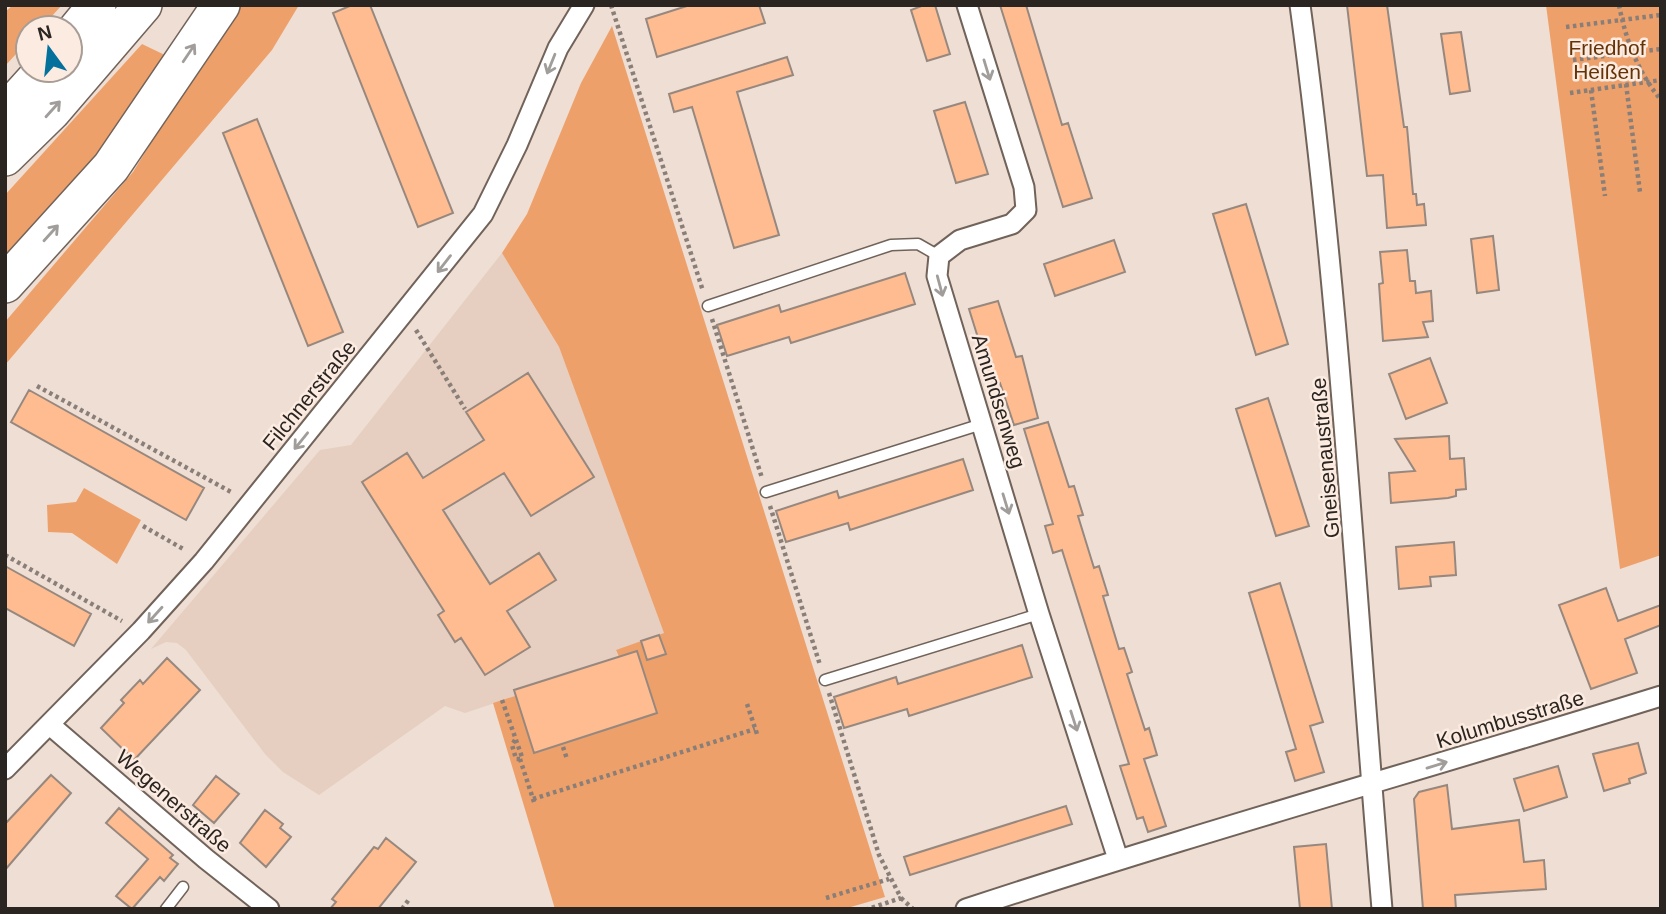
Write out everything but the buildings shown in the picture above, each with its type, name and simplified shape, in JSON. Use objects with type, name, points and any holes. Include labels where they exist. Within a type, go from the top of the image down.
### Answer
[{"type":"highway","points":[[84,21],[97,5]]},
{"type":"highway","points":[[5,157],[51,111],[143,5]]},
{"type":"highway","points":[[5,284],[111,167],[221,5]]},
{"type":"highway","points":[[5,113],[31,84]]},
{"type":"street","name":"Filchnerstraße","points":[[5,769],[141,631],[204,561],[482,214],[517,145],[558,48],[584,5]]},
{"type":"street","points":[[939,256],[960,240],[1012,224],[1026,210],[1024,187],[967,5]]},
{"type":"street","name":"Gneisenaustraße","points":[[1300,5],[1319,143],[1344,404],[1382,909]]},
{"type":"street","name":"Amundsenweg","points":[[939,256],[937,276],[1039,614],[1118,859]]},
{"type":"street","name":"Kolumbusstraße","points":[[1372,784],[1661,696]]},
{"type":"street","name":"Wegenerstraße","points":[[50,725],[205,859],[269,909]]},
{"type":"street","points":[[966,909],[1118,859],[1372,784]]},
{"type":"lane","points":[[708,306],[891,245],[918,244],[939,256]]},
{"type":"lane","points":[[766,492],[982,424]]},
{"type":"lane","points":[[825,680],[1039,614]]},
{"type":"lane","points":[[166,909],[183,887]]},
{"type":"path","points":[[611,5],[888,879],[901,898],[913,909]]},
{"type":"path","points":[[1619,5],[1631,51],[1644,81],[1661,100]]},
{"type":"path","points":[[1566,27],[1661,15]]},
{"type":"path","points":[[1573,60],[1661,49]]},
{"type":"path","points":[[1570,93],[1661,80]]},
{"type":"path","points":[[1626,84],[1640,192]]},
{"type":"path","points":[[1591,90],[1605,196]]},
{"type":"path","points":[[405,312],[465,409]]},
{"type":"path","points":[[37,386],[251,502]]},
{"type":"path","points":[[143,526],[204,561]]},
{"type":"path","points":[[5,555],[141,631]]},
{"type":"path","points":[[502,700],[515,740],[512,745],[516,759],[520,759],[533,800],[756,732],[747,704]]},
{"type":"path","points":[[563,747],[567,758]]},
{"type":"path","points":[[826,898],[888,879]]},
{"type":"path","points":[[402,909],[410,898]]},
{"type":"path","points":[[867,909],[901,898]]},
{"type":"shaded area","points":[[502,253],[559,347],[665,633],[616,651],[619,658],[514,691],[516,696],[465,713],[445,706],[319,795],[283,772],[265,754],[186,650],[177,643],[166,642],[151,649],[320,450],[351,445]]},
{"type":"green space","points":[[13,5],[62,5],[54,14],[14,14],[14,56],[5,66],[5,12]]},
{"type":"green space","points":[[236,5],[299,5],[272,50],[5,365],[5,322],[133,172]]},
{"type":"green space","name":"Friedhof Heißen","points":[[1546,5],[1661,5],[1661,555],[1620,569]]},
{"type":"green space","points":[[612,26],[885,897],[844,909],[555,909],[493,703],[515,696],[514,690],[619,657],[616,650],[664,633],[559,347],[502,253],[527,214],[581,83]]},
{"type":"green space","points":[[142,44],[169,57],[113,144],[5,267],[5,195]]},
{"type":"green space","points":[[84,488],[141,520],[117,564],[72,533],[48,532],[47,505],[76,502]]}]
